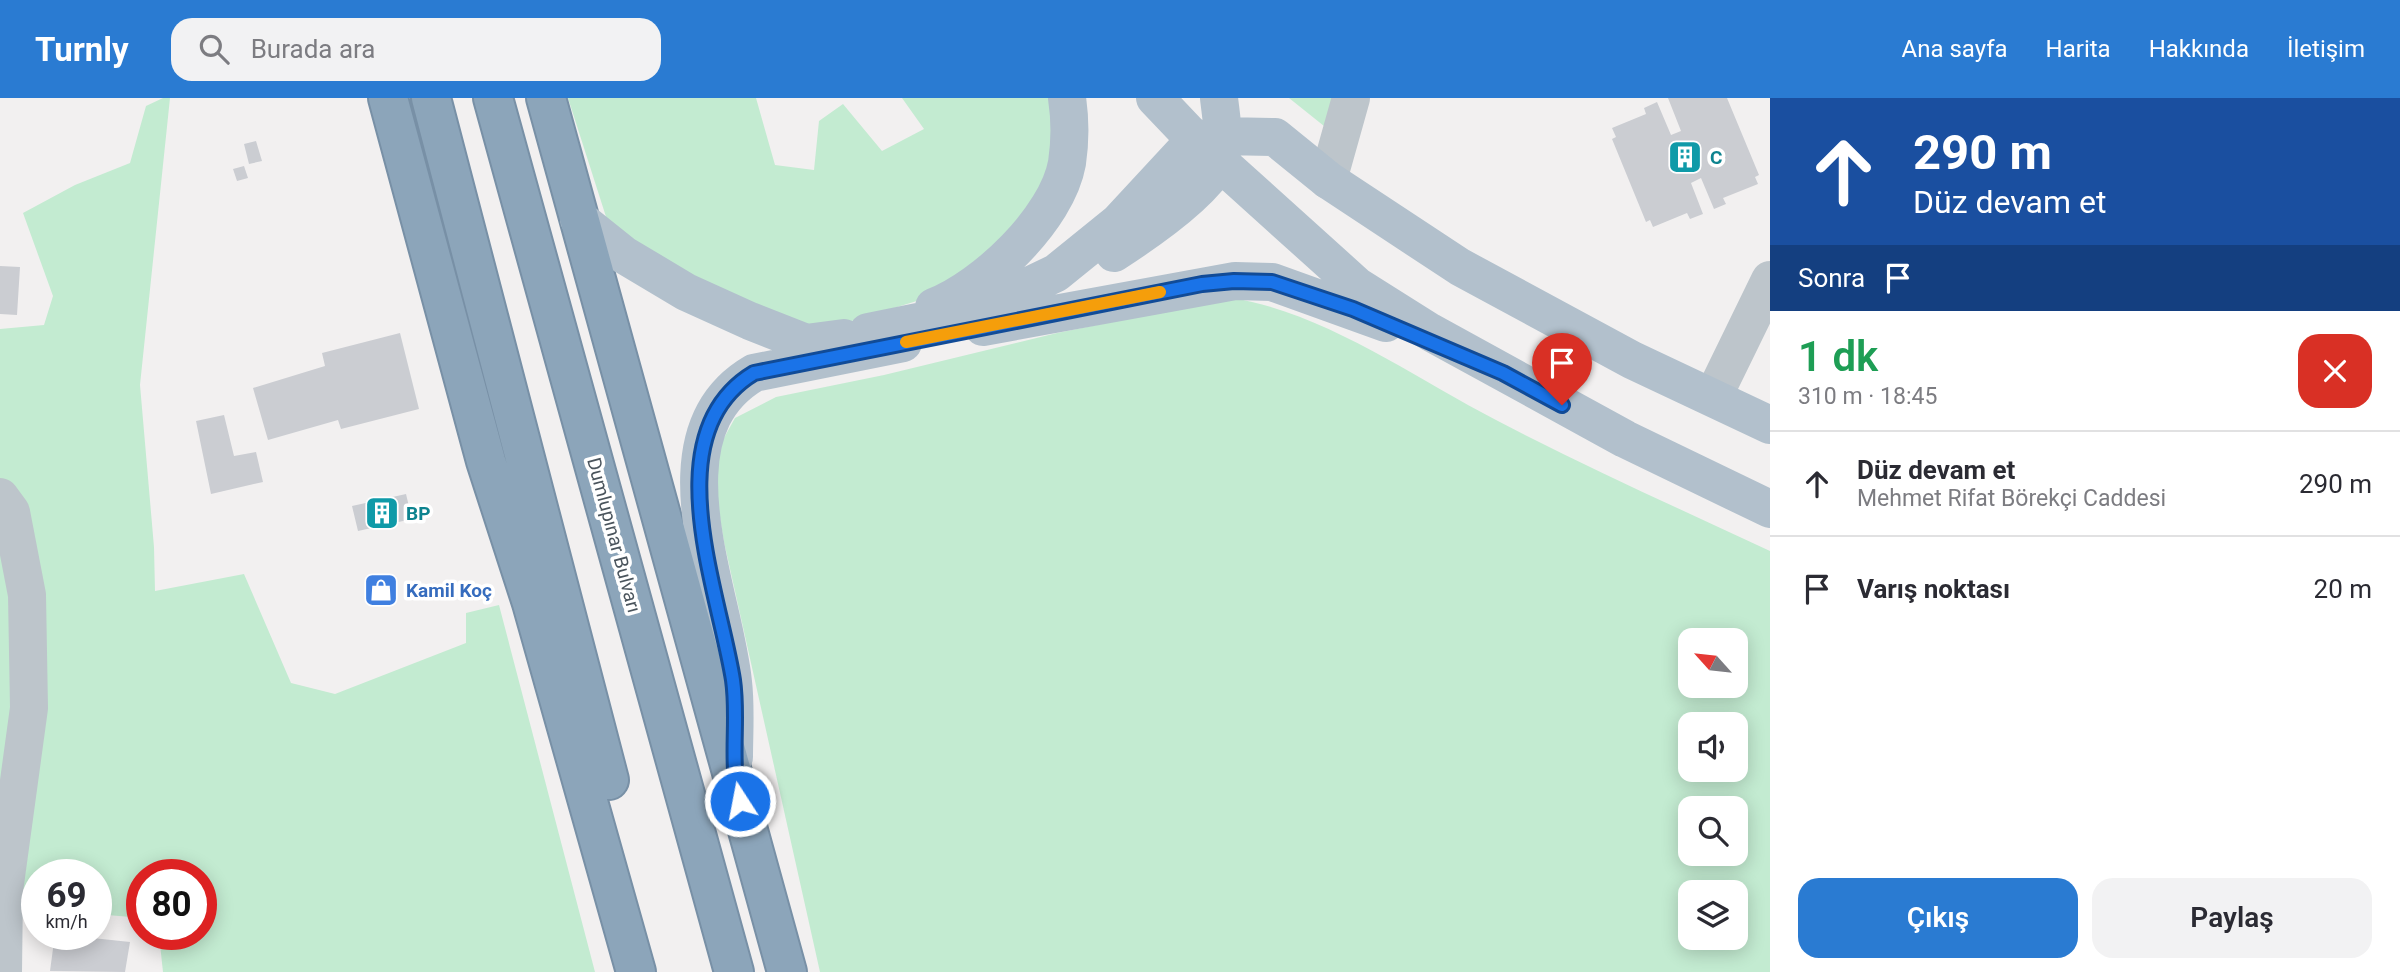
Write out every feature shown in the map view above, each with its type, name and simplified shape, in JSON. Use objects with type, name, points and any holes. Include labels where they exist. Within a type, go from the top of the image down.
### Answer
[{"type":"highway","points":[[388,98],[486,461],[532,603],[636,972]]},
{"type":"highway","points":[[431,98],[660,972]]},
{"type":"highway","name":"Dumlupınar Bulvarı","points":[[494,98],[734,972]]},
{"type":"highway","points":[[546,98],[786,972]]},
{"type":"main road","points":[[855,335],[944,303],[1010,254],[1036,225],[1052,202],[1067,164],[1067,98]]},
{"type":"main road","points":[[1155,98],[1212,146],[1357,286],[1503,373],[1625,439],[1770,509]]},
{"type":"main road","points":[[983,327],[1054,292],[1122,248],[1194,192],[1212,146],[1219,98]]},
{"type":"main road","points":[[1237,98],[1275,136],[1328,180],[1422,244],[1493,287],[1632,360],[1770,425]]},
{"type":"main road","points":[[579,219],[624,255],[686,292],[806,343],[981,309],[1056,273],[1212,146],[1275,136]]},
{"type":"main road","points":[[734,777],[734,682],[698,501],[707,431],[736,384],[754,373],[1202,284],[1234,281],[1272,282],[1353,309],[1503,373]]},
{"type":"street","points":[[1328,180],[1351,98]]},
{"type":"street","points":[[1713,397],[1770,280]]},
{"type":"street","points":[[0,497],[11,512],[27,595],[29,708],[4,891],[3,972]]},
{"type":"green space","points":[[163,98],[170,98],[140,385],[154,547],[155,591],[244,574],[291,683],[335,694],[466,643],[466,613],[499,605],[595,972],[163,972],[161,950],[217,950],[217,859],[126,859],[126,917],[112,915],[112,859],[21,859],[21,884],[16,874],[25,835],[0,479],[0,329],[44,325],[53,296],[23,213],[75,185],[130,163],[146,106]]},
{"type":"green space","points":[[568,98],[756,98],[775,165],[814,170],[819,121],[843,104],[882,151],[924,129],[902,98],[1054,98],[1059,154],[1030,225],[920,300],[816,332],[693,278],[608,223]]},
{"type":"green space","points":[[1289,98],[1337,98],[1329,130]]},
{"type":"green space","points":[[1232,298],[1301,317],[1335,332],[1530,437],[1770,551],[1770,972],[820,972],[724,542],[713,475],[720,445],[735,418],[776,397],[884,375],[1057,333]]},
{"type":"green space","points":[[0,510],[3,514],[16,720],[0,835]]},
{"type":"building","name":"C","points":[[1668,98],[1727,98],[1759,175],[1755,177],[1758,184],[1723,198],[1726,204],[1714,209],[1701,178],[1691,183],[1703,214],[1690,219],[1687,213],[1653,227],[1650,220],[1646,222],[1612,139],[1616,137],[1612,128],[1646,114],[1644,108],[1657,102],[1671,135],[1681,131]]},
{"type":"building","points":[[256,141],[262,161],[249,164],[244,144]]},
{"type":"building","points":[[244,166],[248,178],[237,181],[233,169]]},
{"type":"building","points":[[0,266],[20,267],[17,315],[0,314]]},
{"type":"building","points":[[400,333],[419,409],[341,429],[338,420],[268,440],[253,388],[325,366],[322,353]]},
{"type":"building","points":[[224,415],[234,456],[256,452],[263,482],[211,494],[196,421]]},
{"type":"building","name":"BP","points":[[406,494],[412,519],[358,531],[352,506]]},
{"type":"building","points":[[112,940],[126,942],[126,950],[129,950],[125,972],[50,971],[53,950],[112,950]]},
{"type":"slow traffic","points":[[906,342],[1160,292]]},
{"type":"place","name":"C","points":[[1685,157]]},
{"type":"place","name":"BP","points":[[382,513]]},
{"type":"place","name":"Kamil Koç","points":[[381,590]]},
{"type":"route","points":[[740,801],[734,777],[734,682],[698,501],[700,467],[707,431],[736,384],[754,373],[1202,284],[1272,282],[1353,309],[1478,362],[1562,405]]}]
